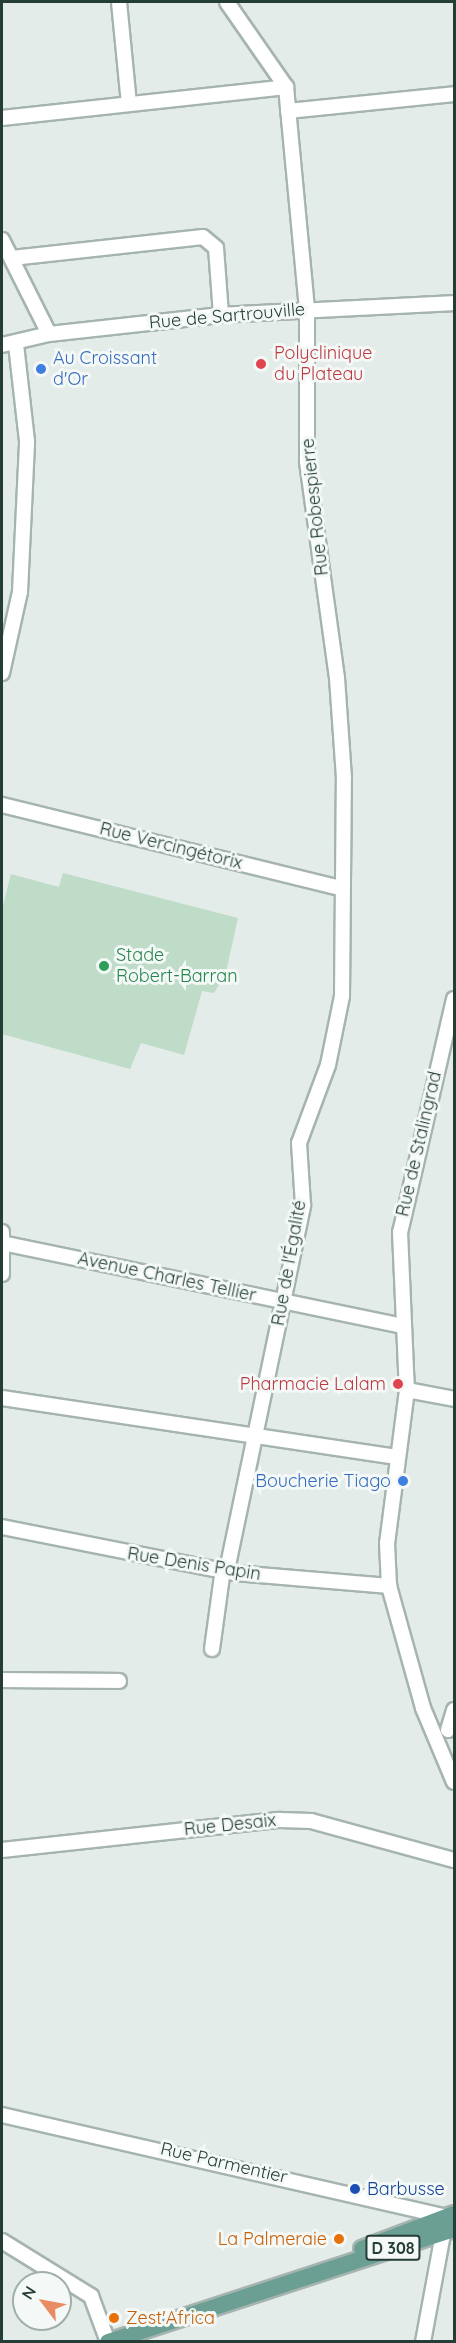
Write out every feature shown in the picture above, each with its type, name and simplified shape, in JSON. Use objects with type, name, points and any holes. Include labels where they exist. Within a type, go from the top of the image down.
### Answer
[{"type":"main road","name":"D 308","points":[[117,2340],[451,2222]]},
{"type":"street","points":[[119,2],[129,104]]},
{"type":"street","points":[[2,118],[286,87],[227,2]]},
{"type":"street","name":"Rue Robespierre","points":[[286,87],[307,309],[306,461],[337,678],[344,778]]},
{"type":"street","points":[[288,111],[454,94]]},
{"type":"street","points":[[12,258],[203,237],[216,248],[221,315]]},
{"type":"street","points":[[2,240],[49,334]]},
{"type":"street","name":"Rue de Sartrouville","points":[[2,345],[16,344],[49,334],[221,315],[454,303]]},
{"type":"street","points":[[2,673],[20,592],[27,441],[16,344]]},
{"type":"street","name":"Rue de l'Égalité","points":[[212,1649],[225,1570],[303,1204],[298,1143],[328,1065],[342,996],[341,888],[344,778]]},
{"type":"street","name":"Rue Vercingétorix","points":[[2,805],[341,888]]},
{"type":"street","name":"Rue de Stalingrad","points":[[454,999],[407,1186],[400,1232],[407,1390],[388,1517],[389,1586],[423,1708],[446,1731],[454,1782]]},
{"type":"street","points":[[2,1274],[3,1239]]},
{"type":"street","name":"Avenue Charles Tellier","points":[[3,1239],[404,1326]]},
{"type":"street","points":[[407,1390],[454,1399]]},
{"type":"street","points":[[2,1398],[397,1457]]},
{"type":"street","name":"Rue Denis Papin","points":[[2,1527],[225,1570],[389,1586]]},
{"type":"street","points":[[2,1680],[119,1681]]},
{"type":"street","points":[[446,1731],[454,1710]]},
{"type":"street","name":"Rue Desaix","points":[[2,1850],[280,1820],[311,1821],[454,1860]]},
{"type":"street","name":"Rue Parmentier","points":[[2,2115],[451,2222]]},
{"type":"street","points":[[423,2342],[451,2222]]},
{"type":"street","points":[[2,2241],[91,2296],[117,2340]]},
{"type":"green space","name":"Stade Robert-Barran","points":[[63,873],[238,918],[226,972],[214,993],[202,991],[184,1055],[141,1043],[130,1069],[2,1034],[2,909],[11,874],[59,887]]},
{"type":"place","name":"Polyclinique du Plateau","points":[[261,364]]},
{"type":"place","name":"Au Croissant d'Or","points":[[41,369]]},
{"type":"place","name":"Stade Robert-Barran","points":[[104,966]]},
{"type":"place","name":"Pharmacie Lalam","points":[[398,1384]]},
{"type":"place","name":"Boucherie Tiago","points":[[403,1481]]},
{"type":"place","name":"Barbusse","points":[[355,2189]]},
{"type":"place","name":"La Palmeraie","points":[[339,2239]]},
{"type":"place","name":"Zest'Africa","points":[[114,2318]]}]
